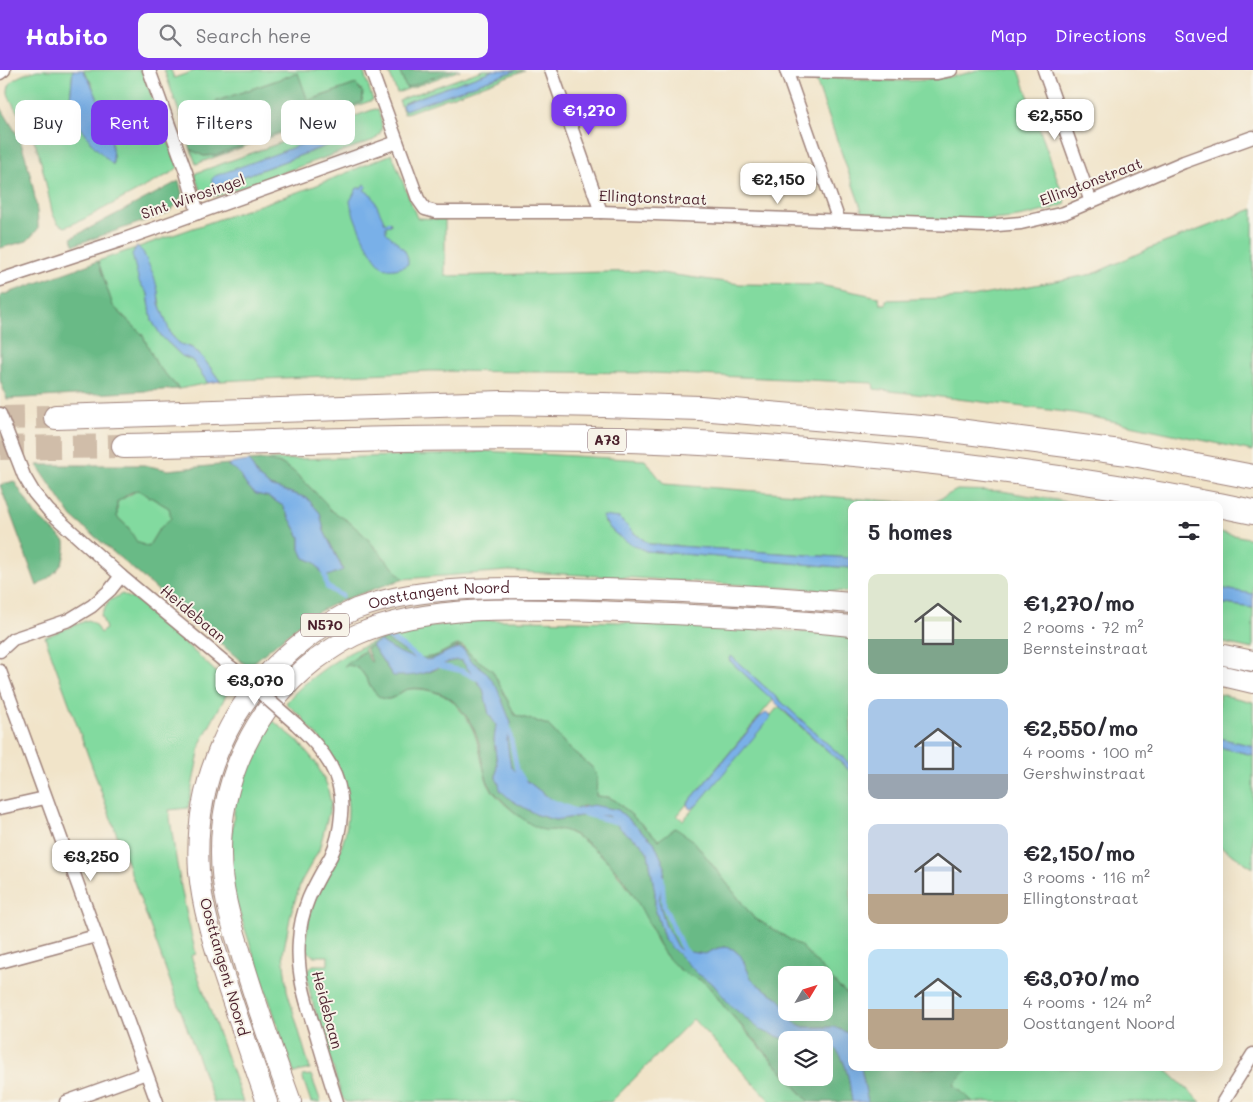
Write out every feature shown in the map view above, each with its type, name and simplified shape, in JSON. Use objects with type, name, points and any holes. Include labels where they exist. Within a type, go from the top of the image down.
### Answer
[{"type":"highway","points":[[56,417],[493,404],[700,408],[943,428],[1128,453],[1253,477]]},
{"type":"highway","name":"A73","points":[[124,446],[491,439],[714,444],[856,454],[984,468],[1089,482],[1196,501]]},
{"type":"highway","name":"A73","points":[[1223,506],[1253,512]]},
{"type":"main road","name":"Oosttangent Noord","points":[[268,1102],[241,1028],[205,913],[199,874],[198,847],[204,796],[210,772],[222,740],[234,717],[252,691],[289,652],[330,622],[356,610],[401,597],[449,590],[593,588],[672,591],[848,603]]},
{"type":"main road","name":"Oosttangent Noord","points":[[291,1102],[258,1008],[230,918],[224,890],[221,834],[226,801],[234,772],[246,744],[261,718],[277,696],[309,666],[332,648],[358,634],[388,624],[456,612],[494,610],[652,613],[754,618],[848,626]]},
{"type":"main road","points":[[1223,655],[1253,661]]},
{"type":"main road","points":[[1223,676],[1253,683]]},
{"type":"street","points":[[0,72],[4,70]]},
{"type":"street","points":[[149,70],[198,212]]},
{"type":"street","name":"Ellingtonstraat","points":[[371,70],[418,199],[425,209],[430,211],[601,212],[986,226],[1040,219],[1064,213],[1184,162],[1253,137]]},
{"type":"street","points":[[551,70],[601,212]]},
{"type":"street","points":[[839,221],[786,71],[936,73],[951,70]]},
{"type":"street","points":[[1044,70],[1091,202]]},
{"type":"street","name":"Sint Wirosingel","points":[[0,280],[122,240],[396,142]]},
{"type":"street","name":"Heidebaan","points":[[0,414],[24,476],[34,494],[49,511],[122,576],[296,724],[311,738],[336,774],[342,805],[341,824],[331,854],[309,894],[299,939],[301,980],[305,1000],[337,1102]]},
{"type":"street","points":[[0,651],[13,639],[69,620],[92,606],[122,576]]},
{"type":"street","points":[[0,671],[157,1102]]},
{"type":"street","points":[[0,808],[45,798]]},
{"type":"street","points":[[0,962],[96,936]]},
{"type":"street","points":[[1223,1102],[1253,1054]]},
{"type":"street","points":[[66,1102],[146,1073]]},
{"type":"green space","points":[[37,70],[73,70],[70,100],[15,100],[15,108],[9,96],[9,87],[14,80]]},
{"type":"green space","points":[[83,70],[142,70],[153,100],[97,100],[92,84]]},
{"type":"green space","points":[[164,70],[171,70],[174,78],[197,70],[363,70],[373,100],[355,107],[355,100],[340,100],[362,90],[356,84],[307,100],[297,73],[220,100],[178,100],[178,109]]},
{"type":"green space","points":[[388,70],[399,70],[406,87],[453,70],[460,70],[397,93]]},
{"type":"green space","points":[[399,70],[453,70],[406,88]]},
{"type":"green space","points":[[483,70],[494,70],[404,103],[405,110],[517,70],[525,70],[404,114],[399,100]]},
{"type":"green space","points":[[977,70],[1019,70],[1066,204],[1027,215],[986,220],[934,220],[864,216],[816,81],[818,77],[898,81],[938,79]]},
{"type":"green space","points":[[298,73],[308,100],[281,100],[281,131],[271,135],[271,100],[220,100]]},
{"type":"green space","points":[[356,84],[363,93],[362,102],[355,105],[355,100],[311,100]]},
{"type":"green space","points":[[0,106],[15,131],[15,145],[21,145],[25,156],[32,182],[38,229],[27,241],[0,248]]},
{"type":"green space","points":[[375,109],[378,110],[381,119],[380,133],[374,140],[217,196],[205,195],[199,187],[195,176],[196,173],[281,143],[281,145],[325,145],[217,186],[329,145],[355,145],[355,116]]},
{"type":"green space","points":[[81,124],[91,136],[91,145],[98,145],[113,164],[110,145],[168,145],[168,140],[178,167],[173,172],[65,227],[58,223],[53,215],[36,145],[81,145]]},
{"type":"green space","points":[[281,126],[281,133],[271,137],[271,131]]},
{"type":"green space","points":[[190,145],[244,145],[216,155],[204,156],[191,150]]},
{"type":"green space","points":[[238,145],[249,145],[196,164],[191,150],[204,156],[216,155]]},
{"type":"green space","points":[[392,154],[417,218],[445,219],[445,276],[646,271],[740,284],[820,285],[879,297],[880,304],[886,304],[886,300],[972,297],[1093,274],[1148,249],[1253,209],[1253,451],[1074,413],[874,389],[873,383],[653,373],[430,371],[220,381],[199,353],[176,340],[168,328],[162,312],[158,291],[139,282],[148,294],[152,321],[162,337],[182,356],[192,360],[208,383],[179,389],[157,365],[142,334],[113,306],[98,261],[312,187]]},
{"type":"green space","points":[[179,181],[182,194],[177,204],[168,213],[74,245],[71,238]]},
{"type":"green space","points":[[98,261],[113,306],[142,334],[157,365],[179,389],[7,399],[0,380],[0,296]]},
{"type":"green space","points":[[484,451],[645,460],[664,484],[890,501],[848,501],[848,558],[649,544],[634,533],[619,518],[602,517],[615,534],[646,551],[848,568],[848,592],[508,571],[403,579],[364,535],[348,521],[329,509],[324,501],[293,471],[282,464],[263,460],[462,454]]},
{"type":"green space","points":[[263,460],[282,464],[293,471],[324,501],[329,509],[348,521],[364,535],[403,579],[340,601],[308,617],[248,667],[72,517],[37,465],[144,465],[168,470],[229,464],[228,466],[236,470],[246,485],[256,494],[269,497],[283,506],[300,537],[300,549],[304,558],[314,562],[325,577],[343,569],[324,531],[320,513],[307,498],[270,486],[259,478],[249,461]],"holes":[[[138,490],[169,508],[171,518],[159,529],[148,547],[137,542],[128,527],[117,517],[117,502]]]},
{"type":"green space","points":[[14,481],[35,514],[65,541],[64,556],[59,568],[37,586],[0,485]]},
{"type":"green space","points":[[138,490],[169,508],[172,518],[159,529],[148,547],[136,542],[128,527],[117,517],[117,502]]},
{"type":"green space","points":[[957,490],[1001,491],[1062,501],[936,501]]},
{"type":"green space","points":[[1223,533],[1253,539],[1253,594],[1223,589]]},
{"type":"green space","points":[[122,594],[139,602],[156,616],[231,686],[201,742],[188,808],[169,810],[180,882],[196,954],[191,956],[243,1102],[214,1102],[45,637],[88,620],[94,623],[100,633],[106,629],[101,615],[109,601]]},
{"type":"green space","points":[[1223,604],[1253,608],[1253,649],[1223,643]]},
{"type":"green space","points":[[487,620],[578,621],[669,624],[848,636],[848,762],[731,656],[729,660],[773,700],[677,816],[683,820],[697,805],[777,708],[780,708],[848,769],[848,995],[833,980],[833,966],[820,966],[802,947],[753,917],[693,840],[659,840],[616,801],[608,797],[596,796],[597,777],[593,768],[568,747],[548,725],[515,715],[492,670],[473,657],[463,646],[457,645],[435,656],[422,658],[407,653],[385,639],[364,648],[365,651],[360,653],[348,665],[359,669],[373,690],[382,698],[390,699],[406,690],[415,689],[436,692],[453,701],[472,728],[487,781],[496,796],[516,814],[536,827],[549,830],[562,829],[580,838],[598,852],[610,864],[634,896],[648,920],[656,941],[666,956],[680,970],[706,983],[725,1008],[778,1067],[778,1086],[795,1086],[809,1102],[771,1102],[693,1019],[611,1102],[346,1102],[342,1097],[311,997],[306,973],[313,965],[328,965],[328,956],[313,956],[305,949],[314,900],[343,842],[347,825],[348,808],[346,792],[342,776],[327,748],[304,722],[304,719],[286,703],[306,683],[339,659],[379,640],[421,628]]},
{"type":"green space","points":[[385,639],[404,651],[425,658],[440,654],[453,647],[461,646],[492,670],[515,715],[548,725],[568,747],[593,768],[597,777],[596,796],[608,797],[616,801],[659,840],[675,828],[693,840],[753,917],[802,947],[820,966],[778,966],[778,998],[751,978],[743,960],[733,949],[718,948],[705,954],[682,951],[677,947],[665,924],[659,901],[665,867],[654,842],[618,810],[583,806],[576,809],[561,807],[518,774],[511,767],[509,756],[507,739],[511,723],[486,672],[470,660],[458,647],[435,658],[426,660],[405,655],[380,641]]},
{"type":"green space","points":[[372,645],[392,675],[423,674],[450,662],[462,661],[483,689],[489,714],[496,725],[494,740],[497,764],[496,778],[511,800],[537,815],[555,820],[587,815],[608,816],[624,832],[641,843],[648,853],[655,893],[655,908],[665,941],[698,974],[713,984],[731,1006],[778,1031],[778,1067],[703,981],[675,966],[667,957],[631,891],[619,873],[605,858],[594,848],[571,833],[562,830],[543,830],[528,823],[496,794],[485,774],[479,744],[473,727],[452,700],[436,692],[416,688],[405,690],[385,699],[374,691],[358,668],[344,666],[365,651],[372,662],[366,648]]},
{"type":"green space","points":[[1223,695],[1253,702],[1253,746],[1223,739]]},
{"type":"green space","points":[[272,720],[298,741],[316,763],[327,785],[331,804],[319,850],[301,882],[291,913],[283,954],[287,990],[310,1069],[294,1073],[232,891],[229,860],[235,803],[255,744]]},
{"type":"green space","points":[[1223,748],[1253,755],[1253,868],[1223,849]]},
{"type":"green space","points":[[833,980],[848,995],[848,1034],[834,1027],[804,1027],[792,1021],[833,1021]]},
{"type":"green space","points":[[833,1047],[846,1067],[852,1102],[809,1102],[795,1086],[833,1086]]},
{"type":"green space","points":[[862,1071],[966,1071],[953,1084],[973,1102],[868,1102]]},
{"type":"green space","points":[[966,1071],[1167,1071],[1201,1102],[973,1102],[953,1084]]},
{"type":"green space","points":[[311,1075],[321,1102],[311,1102],[302,1076]]},
{"type":"water","points":[[73,70],[83,70],[99,100],[91,100],[91,142],[81,127],[81,100],[70,100]]},
{"type":"water","points":[[494,70],[517,70],[405,110],[403,109],[402,105],[404,103]]},
{"type":"water","points":[[93,145],[112,145],[113,165]]},
{"type":"water","points":[[300,145],[329,145],[217,186],[212,183],[212,179],[215,176]]},
{"type":"water","points":[[364,184],[367,186],[364,190],[372,195],[385,223],[390,221],[391,225],[386,226],[386,232],[404,249],[408,258],[408,264],[396,269],[383,267],[367,246],[351,208],[350,201],[357,188],[361,188]]},
{"type":"water","points":[[137,246],[143,252],[154,276],[159,303],[171,335],[180,344],[192,348],[203,358],[220,381],[208,383],[192,360],[182,356],[162,337],[152,321],[148,294],[139,282],[132,254]]},
{"type":"water","points":[[249,461],[259,478],[270,486],[307,498],[320,513],[324,531],[343,570],[325,577],[314,562],[304,558],[300,549],[300,537],[283,506],[269,497],[256,494],[246,485],[236,470],[228,466],[229,464]]},
{"type":"water","points":[[602,516],[619,518],[634,533],[649,544],[848,558],[848,568],[646,551],[615,533]]},
{"type":"water","points":[[1223,589],[1253,594],[1253,608],[1223,604]]},
{"type":"water","points":[[380,641],[398,652],[427,660],[451,650],[463,649],[470,660],[486,672],[497,688],[511,723],[507,739],[511,767],[561,807],[576,809],[593,805],[618,810],[654,842],[665,867],[659,901],[665,924],[677,947],[682,951],[705,954],[718,948],[733,949],[741,956],[751,978],[778,998],[778,1021],[792,1021],[804,1027],[834,1027],[848,1034],[848,1071],[862,1071],[868,1102],[852,1102],[846,1067],[833,1047],[833,1031],[778,1031],[778,1037],[762,1031],[731,1006],[713,984],[698,974],[665,941],[655,908],[655,893],[648,853],[641,843],[624,832],[608,816],[587,815],[555,820],[537,815],[511,800],[500,790],[496,778],[497,764],[494,740],[496,725],[489,714],[483,689],[462,661],[448,662],[421,674],[393,676],[372,645]]},
{"type":"water","points":[[730,656],[732,657],[848,762],[848,769],[729,660]]},
{"type":"water","points":[[766,713],[770,718],[697,805],[691,809],[689,808],[687,804],[760,717]]},
{"type":"water","points":[[1223,739],[1253,746],[1253,755],[1223,748]]},
{"type":"waterway","points":[[324,572],[327,587],[342,596]]},
{"type":"waterway","points":[[383,634],[424,662]]},
{"type":"waterway","points":[[437,665],[462,671],[476,678]]},
{"type":"waterway","points":[[508,725],[517,770],[524,781]]},
{"type":"waterway","points":[[551,801],[573,810]]},
{"type":"waterway","points":[[581,813],[616,822]]},
{"type":"waterway","points":[[662,878],[664,906],[683,949],[691,956]]},
{"type":"tunnel","points":[[0,418],[56,417]]},
{"type":"tunnel","points":[[0,448],[124,446]]}]
